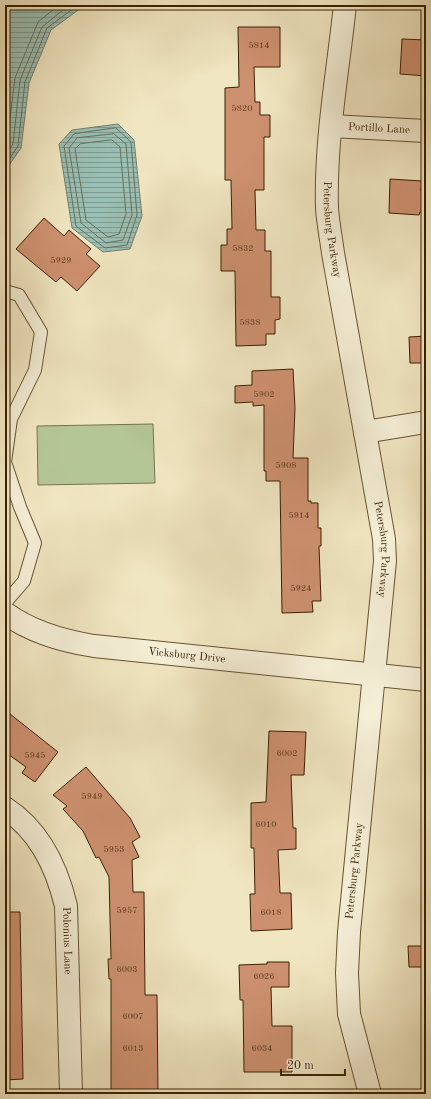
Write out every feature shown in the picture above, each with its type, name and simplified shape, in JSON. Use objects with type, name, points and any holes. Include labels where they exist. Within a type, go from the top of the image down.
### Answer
[{"type":"street","name":"Petersburg Parkway","points":[[345,5],[331,126],[327,209],[384,539],[385,561],[349,932],[347,973],[351,1024],[370,1094]]},
{"type":"street","name":"Portillo Lane","points":[[331,126],[426,131]]},
{"type":"street","points":[[366,432],[426,422]]},
{"type":"street","name":"Vicksburg Drive","points":[[5,613],[25,625],[48,635],[75,643],[426,680]]},
{"type":"street","name":"Polonius Lane","points":[[5,808],[22,822],[44,848],[61,886],[66,906],[71,1094]]},
{"type":"lane","points":[[5,291],[19,295],[41,332],[35,370],[11,419],[5,462],[20,507],[35,543],[24,581],[5,603]]},
{"type":"green space","points":[[153,424],[155,483],[38,485],[37,426]]},
{"type":"water","points":[[5,5],[85,5],[51,30],[29,83],[21,148],[5,171]]},
{"type":"water","points":[[118,124],[134,140],[142,216],[130,249],[103,252],[72,228],[59,144],[72,130]]},
{"type":"building","points":[[238,27],[280,27],[280,67],[254,67],[255,102],[260,102],[260,115],[270,115],[270,137],[264,137],[264,190],[255,190],[256,230],[265,230],[265,251],[271,251],[271,297],[280,297],[280,319],[275,320],[275,334],[266,334],[266,345],[236,346],[235,271],[221,271],[221,245],[227,245],[227,229],[232,229],[231,180],[225,180],[225,88],[239,87]]},
{"type":"building","points":[[402,39],[426,40],[426,76],[400,74]]},
{"type":"building","points":[[390,179],[422,181],[421,191],[426,191],[426,213],[420,212],[419,215],[389,213]]},
{"type":"building","points":[[44,218],[64,236],[69,230],[91,249],[86,254],[100,266],[77,291],[61,277],[56,282],[16,249]]},
{"type":"building","points":[[426,336],[426,363],[410,363],[409,337]]},
{"type":"building","points":[[293,369],[295,408],[293,458],[308,458],[308,501],[311,501],[311,503],[318,503],[318,528],[321,528],[321,546],[319,546],[321,601],[312,601],[313,612],[282,613],[280,481],[266,481],[266,471],[264,471],[264,405],[253,406],[253,402],[235,403],[235,386],[252,385],[252,371]]},
{"type":"building","points":[[5,710],[58,752],[35,782],[22,773],[26,767],[5,752]]},
{"type":"building","points":[[269,731],[306,732],[304,775],[291,775],[293,828],[296,828],[296,849],[278,850],[280,893],[291,893],[292,929],[251,931],[250,894],[255,894],[254,848],[251,848],[251,803],[266,802]]},
{"type":"building","points":[[86,767],[130,818],[140,837],[132,842],[139,857],[132,860],[133,892],[144,892],[145,995],[157,995],[158,1094],[111,1094],[111,979],[109,979],[108,959],[111,959],[109,877],[99,857],[96,858],[83,831],[63,809],[67,806],[53,795]]},
{"type":"building","points":[[5,912],[20,912],[23,1079],[5,1080]]},
{"type":"building","points":[[408,946],[426,946],[426,967],[409,967]]},
{"type":"building","points":[[267,962],[289,962],[289,987],[271,987],[272,1026],[292,1026],[292,1072],[244,1072],[243,1000],[240,1000],[239,965],[267,964]]}]
